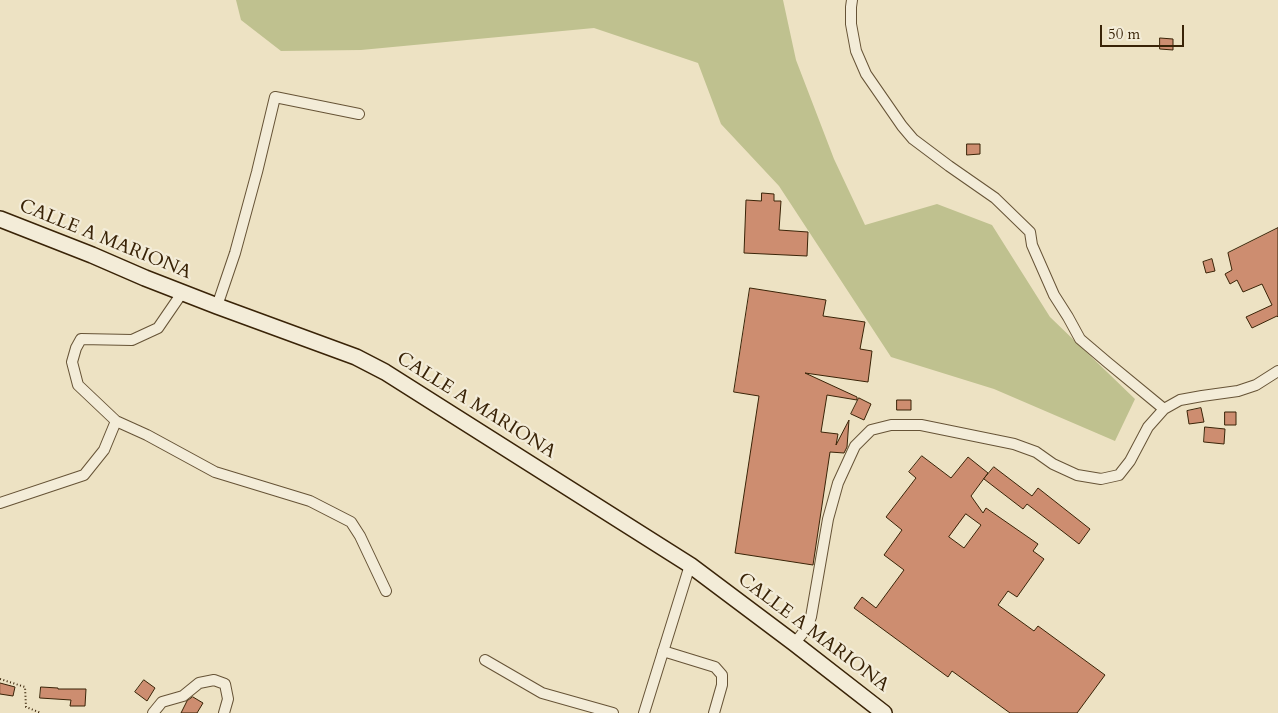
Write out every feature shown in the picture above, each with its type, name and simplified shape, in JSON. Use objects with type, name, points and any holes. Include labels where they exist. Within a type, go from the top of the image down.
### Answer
[{"type":"main road","name":"CALLE A MARIONA","points":[[0,219],[182,293],[356,357],[384,372],[690,564],[794,643],[868,707],[884,713]]},
{"type":"street","points":[[852,0],[851,24],[856,51],[866,74],[902,126],[913,138],[949,166],[995,198],[1030,232],[1032,245],[1054,295],[1080,339],[1164,409]]},
{"type":"street","points":[[217,306],[235,253],[275,97],[359,114]]},
{"type":"street","points":[[182,293],[158,328],[132,340],[81,339],[72,362],[78,385],[116,421],[147,435],[215,472],[310,501],[351,522],[360,536],[386,591]]},
{"type":"street","points":[[794,643],[804,634],[809,626],[828,519],[838,483],[854,446],[870,430],[891,425],[921,425],[1014,444],[1036,452],[1053,464],[1078,475],[1101,479],[1119,475],[1130,461],[1148,427],[1164,409],[1180,400],[1238,391],[1256,385],[1278,371]]},
{"type":"street","points":[[0,502],[84,475],[104,450],[116,421]]},
{"type":"street","points":[[644,713],[690,564]]},
{"type":"street","points":[[663,651],[715,668],[722,675],[722,686],[714,713]]},
{"type":"street","points":[[485,660],[542,692],[613,713]]},
{"type":"street","points":[[153,713],[162,702],[183,696],[199,682],[214,680],[226,684],[228,699],[224,713]]},
{"type":"path","points":[[0,679],[25,687],[26,707],[41,713]]},
{"type":"green space","points":[[236,0],[783,0],[796,60],[834,159],[865,225],[937,204],[992,225],[1050,317],[1135,399],[1115,441],[994,389],[891,357],[779,186],[721,124],[698,63],[594,28],[361,50],[281,51],[241,20]]},
{"type":"building","points":[[1160,38],[1173,39],[1173,50],[1160,49]]},
{"type":"building","points":[[967,144],[980,144],[980,154],[967,155]]},
{"type":"building","points":[[762,193],[774,194],[774,201],[781,201],[779,230],[808,232],[807,256],[744,253],[746,200],[761,201]]},
{"type":"building","points":[[1278,228],[1278,317],[1252,328],[1246,317],[1272,305],[1262,284],[1243,292],[1237,280],[1230,284],[1225,274],[1232,270],[1228,253]]},
{"type":"building","points":[[1212,259],[1215,271],[1206,273],[1203,262]]},
{"type":"building","points":[[750,288],[826,300],[823,316],[865,322],[860,349],[872,351],[868,382],[805,373],[857,397],[857,400],[827,395],[821,432],[838,434],[836,445],[849,420],[847,447],[844,453],[830,452],[813,565],[735,553],[759,396],[734,392]]},
{"type":"building","points":[[859,398],[871,404],[864,420],[851,414]]},
{"type":"building","points":[[897,400],[911,400],[911,410],[897,410]]},
{"type":"building","points":[[1201,408],[1204,422],[1189,424],[1187,411]]},
{"type":"building","points":[[1225,412],[1236,412],[1236,425],[1225,425]]},
{"type":"building","points":[[1205,427],[1225,429],[1224,444],[1204,442]]},
{"type":"building","points":[[922,456],[951,478],[968,457],[988,473],[971,496],[983,513],[986,508],[1038,544],[1033,551],[1044,559],[1017,597],[1008,591],[998,605],[1034,631],[1038,626],[1105,675],[1077,713],[1010,713],[952,671],[948,677],[854,608],[862,597],[876,608],[904,570],[884,555],[902,530],[886,517],[916,478],[909,472]],"holes":[[[966,514],[981,525],[964,548],[949,537]]]},
{"type":"building","points":[[994,467],[1032,496],[1038,488],[1090,529],[1079,544],[1027,504],[1023,509],[984,479]]},
{"type":"building","points":[[144,680],[155,688],[147,701],[135,692]]},
{"type":"building","points":[[0,683],[15,687],[13,696],[0,694]]},
{"type":"building","points":[[41,687],[86,689],[85,706],[70,706],[71,700],[40,698]]},
{"type":"building","points":[[193,697],[203,703],[197,713],[181,713],[187,701]]}]
